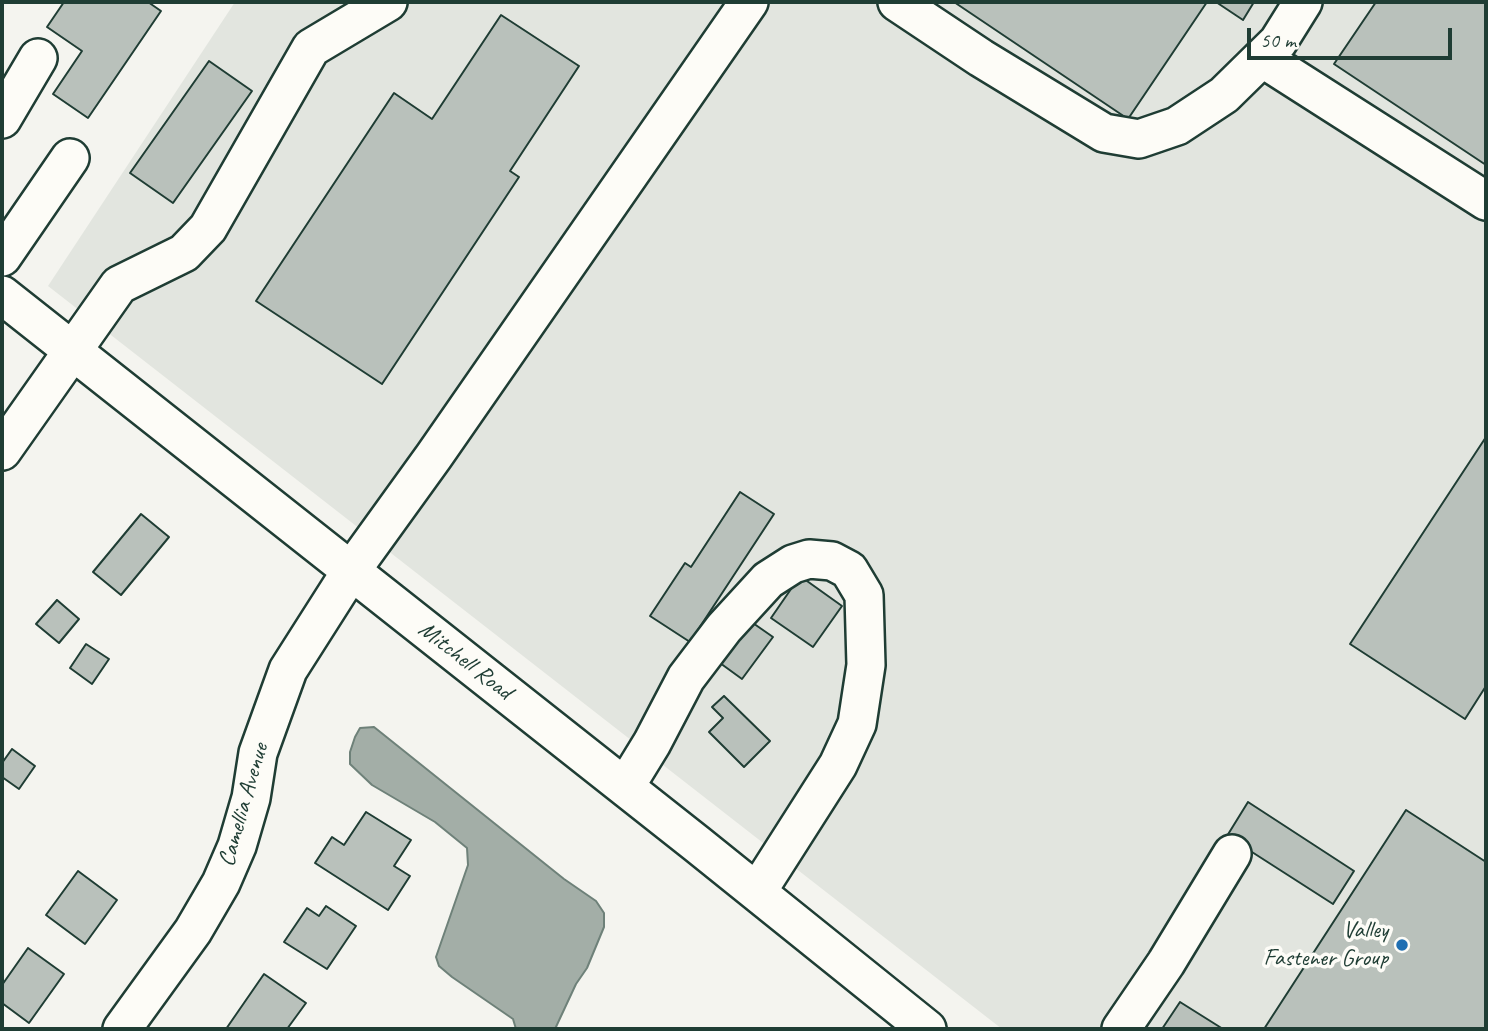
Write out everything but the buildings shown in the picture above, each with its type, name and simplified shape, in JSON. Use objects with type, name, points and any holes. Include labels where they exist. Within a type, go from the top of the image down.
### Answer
[{"type":"street","points":[[2,451],[119,285],[184,253],[208,228],[311,48],[388,2]]},
{"type":"street","name":"Camellia Avenue","points":[[122,1029],[193,931],[221,883],[237,846],[251,797],[258,753],[288,670],[351,571],[749,2]]},
{"type":"street","points":[[897,2],[981,58],[1104,133],[1139,139],[1177,126],[1224,95],[1278,42],[1303,2]]},
{"type":"street","points":[[2,119],[38,58]]},
{"type":"street","points":[[1262,58],[1486,201]]},
{"type":"street","points":[[2,257],[70,158]]},
{"type":"street","name":"Mitchell Road","points":[[2,295],[927,1029]]},
{"type":"street","points":[[625,787],[686,678],[723,628],[768,580],[793,564],[810,559],[832,561],[849,570],[864,595],[866,665],[857,723],[838,765],[757,892]]},
{"type":"street","points":[[1121,1029],[1166,963],[1232,854]]},
{"type":"shaded area","points":[[235,2],[1486,2],[1486,1029],[1002,1029],[48,286]]},
{"type":"shaded area","points":[[374,727],[564,879],[596,901],[604,913],[604,927],[587,968],[576,984],[555,1029],[516,1029],[513,1019],[439,966],[436,957],[468,865],[467,848],[435,822],[372,785],[350,764],[350,752],[360,728]]},
{"type":"place","name":"Valley Fastener Group","points":[[1402,945]]}]
